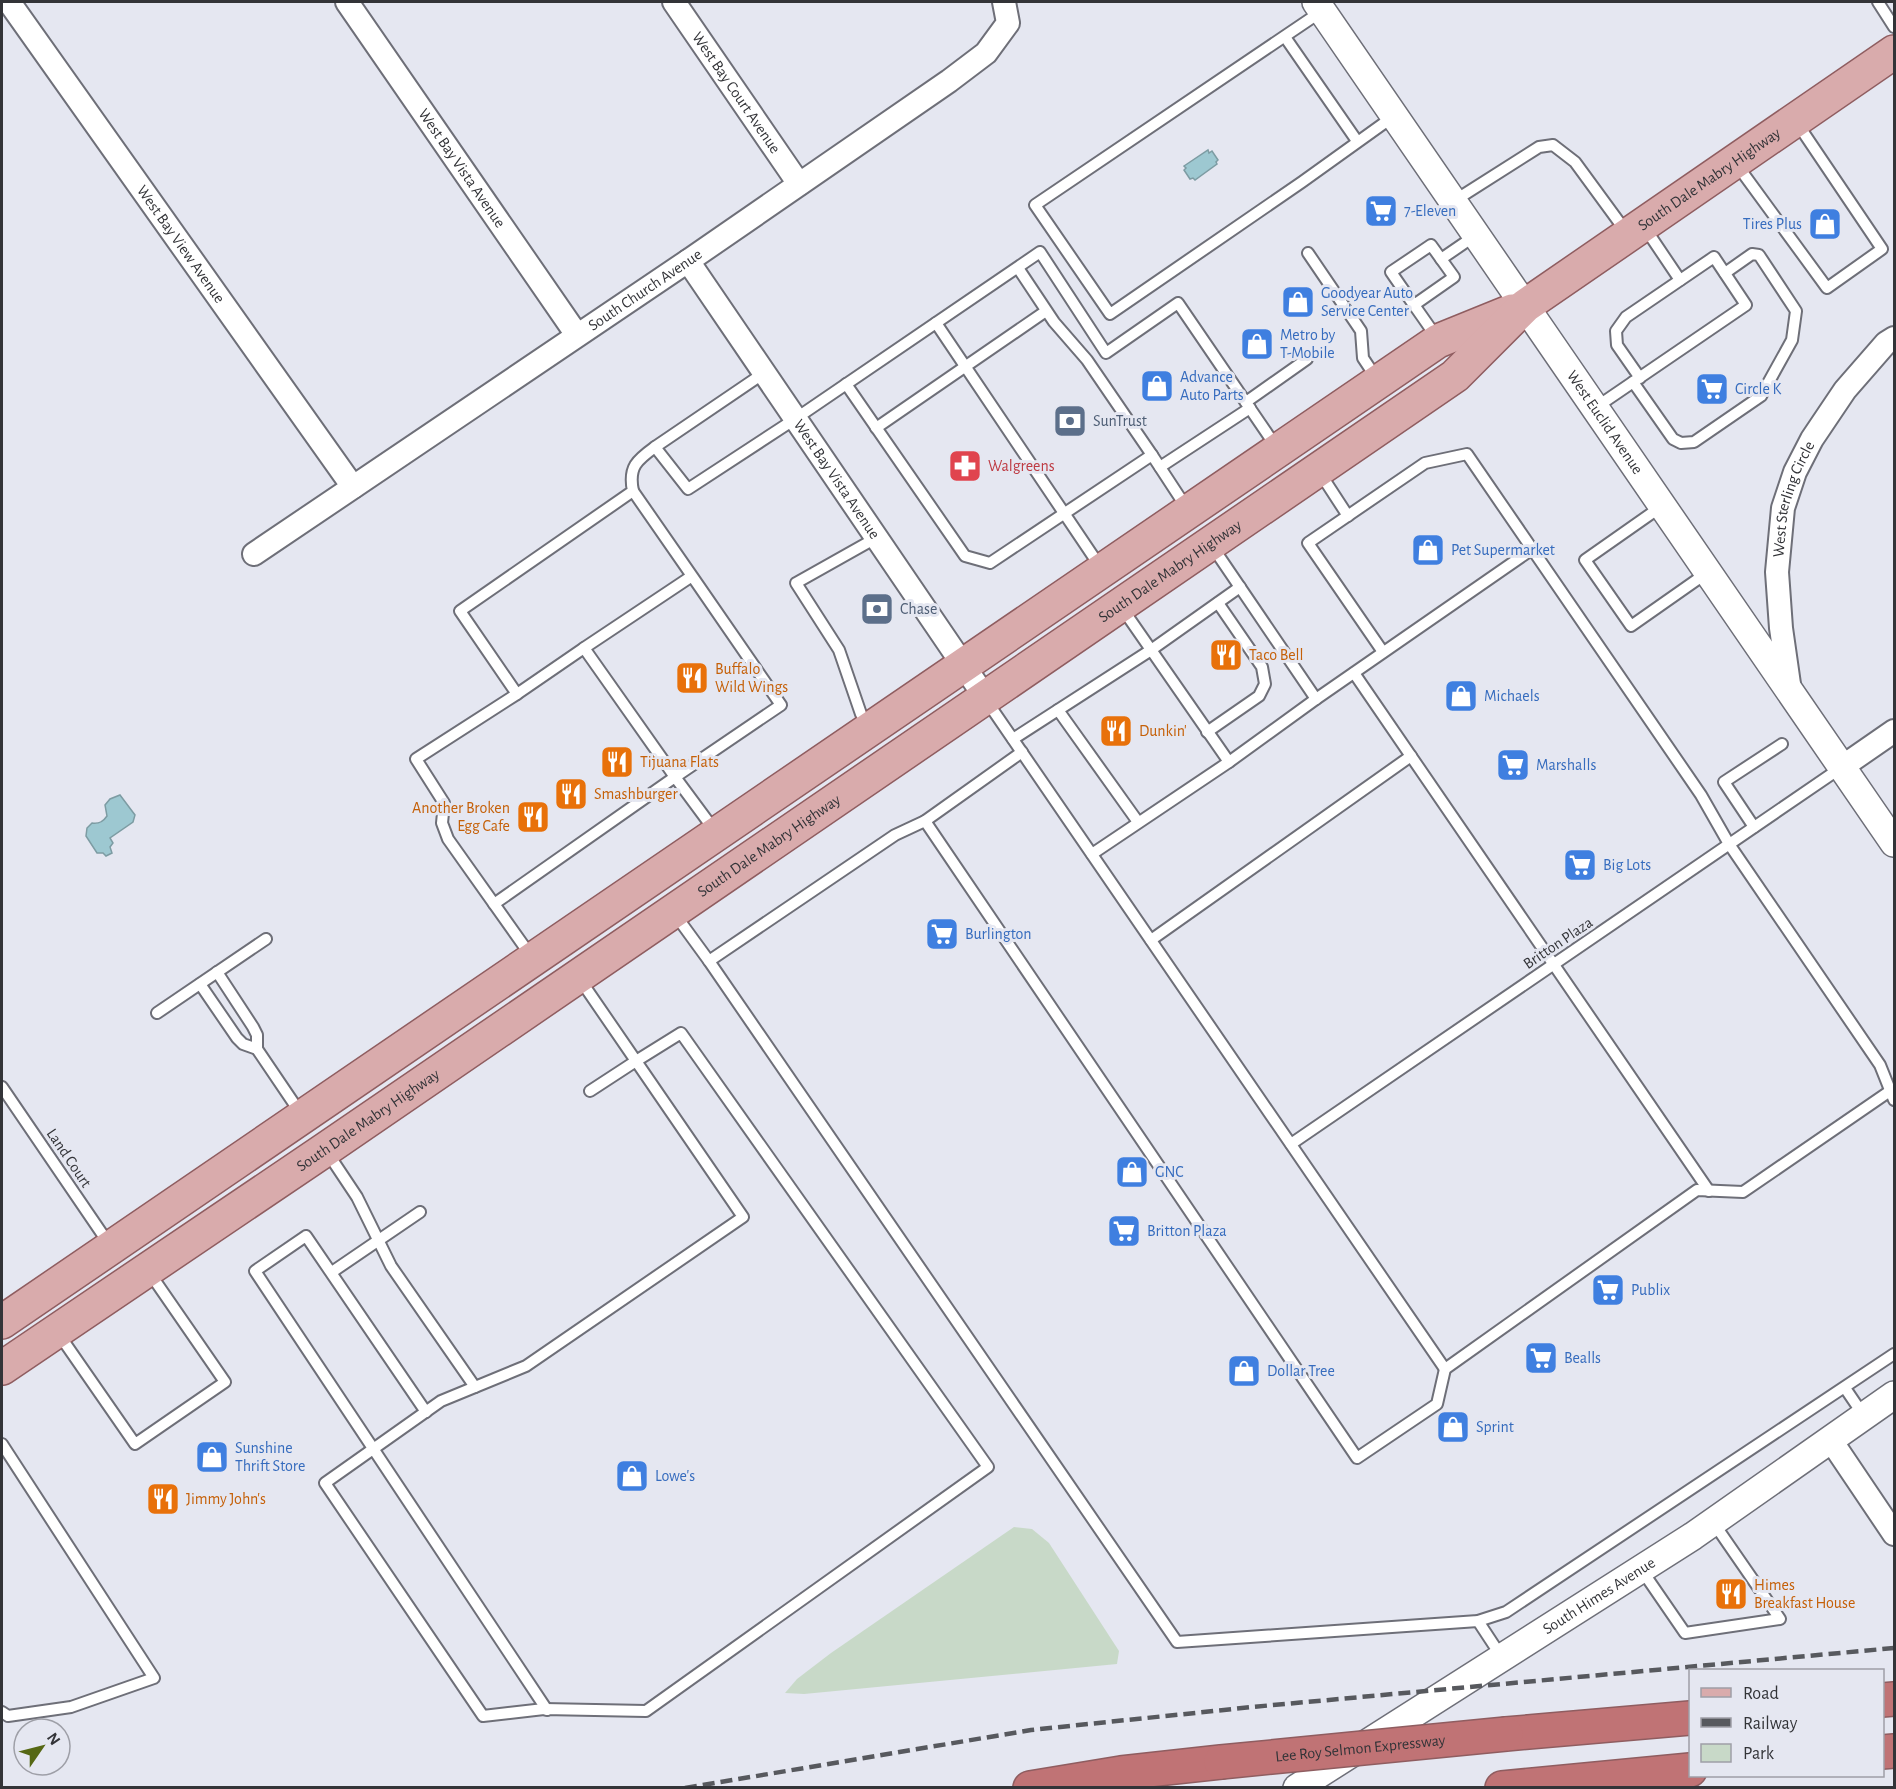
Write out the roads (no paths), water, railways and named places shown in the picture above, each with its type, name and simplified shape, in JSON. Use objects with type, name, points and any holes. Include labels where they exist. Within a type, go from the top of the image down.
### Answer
[{"type":"highway","name":"Lee Roy Selmon Expressway","points":[[1030,1788],[1121,1773],[1221,1762],[1689,1718]]},
{"type":"highway","points":[[1502,1788],[1689,1770]]},
{"type":"main road","name":"South Dale Mabry Highway","points":[[2,1368],[326,1149],[1455,376],[1525,306],[1894,52]]},
{"type":"main road","name":"South Dale Mabry Highway","points":[[6,1313],[111,1247],[1438,341],[1525,306]]},
{"type":"main road","points":[[674,909],[679,895],[693,874],[747,835],[799,777]]},
{"type":"main road","points":[[303,1116],[326,1149]]},
{"type":"street","name":"West Bay View Avenue","points":[[9,2],[353,487]]},
{"type":"street","name":"West Bay Vista Avenue","points":[[347,2],[577,335]]},
{"type":"street","name":"West Bay Court Avenue","points":[[674,2],[799,184]]},
{"type":"street","name":"South Church Avenue","points":[[254,554],[688,261],[949,81],[986,53],[1008,23],[1004,2]]},
{"type":"street","name":"West Euclid Avenue","points":[[1319,6],[1892,838]]},
{"type":"street","name":"West Bay Vista Avenue","points":[[688,261],[985,697]]},
{"type":"street","name":"West Sterling Circle","points":[[1790,691],[1781,628],[1778,572],[1783,508],[1795,472],[1812,439],[1845,390],[1894,338]]},
{"type":"street","points":[[1842,767],[1894,731]]},
{"type":"street","name":"South Himes Avenue","points":[[1298,1788],[1713,1522],[1894,1395]]},
{"type":"street","points":[[1830,1439],[1894,1534]]},
{"type":"lane","points":[[1878,2],[1894,27]]},
{"type":"lane","points":[[1319,6],[1285,37],[1035,205],[1110,314],[1394,116]]},
{"type":"lane","points":[[1285,37],[1357,141]]},
{"type":"lane","points":[[1735,162],[1827,288],[1882,249],[1795,120]]},
{"type":"lane","points":[[1454,202],[1539,147],[1554,145],[1575,162],[1680,280]]},
{"type":"lane","points":[[1441,259],[1476,234]]},
{"type":"lane","points":[[1414,305],[1454,277],[1431,245],[1392,272],[1414,305],[1438,341]]},
{"type":"lane","points":[[655,447],[688,489],[1040,252],[1106,353],[1178,303],[1279,450]]},
{"type":"lane","points":[[1308,254],[1361,331],[1363,358],[1379,381]]},
{"type":"lane","points":[[1596,408],[1636,380],[1746,304],[1714,257],[1626,317],[1616,331],[1617,345],[1636,380],[1673,439],[1681,443],[1694,442],[1761,396],[1792,340],[1795,332],[1796,311],[1759,255],[1752,254],[1725,273]]},
{"type":"lane","points":[[1018,268],[1046,311],[1087,360],[1189,511]]},
{"type":"lane","points":[[876,428],[1046,311]]},
{"type":"lane","points":[[936,323],[1103,570]]},
{"type":"lane","points":[[1160,467],[1248,405],[1307,359]]},
{"type":"lane","points":[[494,903],[781,705],[633,491],[630,478],[637,460],[764,373]]},
{"type":"lane","points":[[846,384],[965,556],[990,563],[1152,455]]},
{"type":"lane","points":[[925,821],[1358,1458],[1437,1404],[1445,1369],[1697,1190],[1743,1192],[1892,1096],[1880,1065],[1729,844],[1701,795],[1467,454],[1425,463],[1308,543],[1383,652]]},
{"type":"lane","points":[[1318,470],[1348,516]]},
{"type":"lane","points":[[517,694],[460,611],[633,491]]},
{"type":"lane","points":[[1663,506],[1585,560],[1631,626],[1708,572]]},
{"type":"lane","points":[[869,729],[861,714],[839,650],[796,583],[876,538]]},
{"type":"lane","points":[[1210,543],[1316,699]]},
{"type":"lane","points":[[1092,854],[1229,762],[1531,550]]},
{"type":"lane","points":[[533,958],[448,839],[442,823],[444,803],[416,759],[692,576]]},
{"type":"lane","points":[[1013,739],[1151,650],[1240,587]]},
{"type":"lane","points":[[1208,732],[1259,696],[1265,684],[1262,667],[1218,603]]},
{"type":"lane","points":[[1120,605],[1229,762]]},
{"type":"lane","points":[[584,648],[716,834]]},
{"type":"lane","points":[[1354,673],[1709,1191]]},
{"type":"lane","points":[[985,697],[1445,1369]]},
{"type":"lane","points":[[1058,710],[1138,822]]},
{"type":"lane","points":[[1754,827],[1724,782],[1782,744]]},
{"type":"lane","points":[[709,961],[895,835],[925,821],[1022,752]]},
{"type":"lane","points":[[1151,940],[1411,756]]},
{"type":"lane","name":"Britton Plaza","points":[[1291,1144],[1842,767]]},
{"type":"lane","points":[[674,909],[1177,1642],[1478,1621],[1506,1612],[1894,1354]]},
{"type":"lane","points":[[157,1013],[266,939]]},
{"type":"lane","points":[[217,972],[253,1027],[257,1035],[257,1049],[303,1116]]},
{"type":"lane","points":[[577,976],[636,1061],[743,1217],[526,1366],[441,1401],[326,1482],[483,1716],[547,1710],[646,1711],[988,1467],[681,1033],[636,1061],[590,1090]]},
{"type":"lane","points":[[200,984],[237,1038],[243,1044],[257,1049]]},
{"type":"lane","name":"Land Court","points":[[2,1087],[111,1247]]},
{"type":"lane","points":[[326,1149],[357,1197],[391,1266],[475,1388]]},
{"type":"lane","points":[[332,1272],[420,1212]]},
{"type":"lane","points":[[426,1412],[306,1236],[255,1271],[375,1448],[547,1710]]},
{"type":"lane","points":[[57,1330],[135,1444],[225,1382],[147,1269]]},
{"type":"lane","points":[[1845,1388],[1864,1416]]},
{"type":"lane","points":[[2,1444],[154,1678],[71,1707],[8,1716],[2,1712]]},
{"type":"lane","points":[[1641,1569],[1685,1633],[1780,1619],[1713,1522]]},
{"type":"lane","points":[[1478,1621],[1502,1658]]},
{"type":"water","points":[[1208,150],[1209,153],[1212,151],[1218,160],[1217,164],[1195,180],[1190,179],[1184,166]]},
{"type":"water","points":[[120,795],[135,815],[133,822],[110,838],[113,843],[110,847],[112,853],[106,856],[103,853],[97,853],[86,836],[87,828],[92,823],[104,820],[107,816],[105,805],[110,799]]},
{"type":"railway","points":[[685,1788],[1031,1730],[1252,1707],[1894,1648]]},
{"type":"place","name":"7-Eleven","points":[[1381,211]]},
{"type":"place","name":"Tires Plus","points":[[1825,224]]},
{"type":"place","name":"Goodyear Auto Service Center","points":[[1298,302]]},
{"type":"place","name":"Metro by T-Mobile","points":[[1257,344]]},
{"type":"place","name":"Advance Auto Parts","points":[[1157,386]]},
{"type":"place","name":"Circle K","points":[[1712,389]]},
{"type":"place","name":"SunTrust","points":[[1070,421]]},
{"type":"place","name":"Walgreens","points":[[965,466]]},
{"type":"place","name":"Pet Supermarket","points":[[1428,550]]},
{"type":"place","name":"Chase","points":[[877,609]]},
{"type":"place","name":"Taco Bell","points":[[1226,655]]},
{"type":"place","name":"Buffalo Wild Wings","points":[[692,678]]},
{"type":"place","name":"Michaels","points":[[1461,696]]},
{"type":"place","name":"Dunkin'","points":[[1116,731]]},
{"type":"place","name":"Tijuana Flats","points":[[617,762]]},
{"type":"place","name":"Marshalls","points":[[1513,765]]},
{"type":"place","name":"Smashburger","points":[[571,794]]},
{"type":"place","name":"Another Broken Egg Cafe","points":[[533,817]]},
{"type":"place","name":"Big Lots","points":[[1580,865]]},
{"type":"place","name":"Burlington","points":[[942,934]]},
{"type":"place","name":"GNC","points":[[1132,1172]]},
{"type":"place","name":"Britton Plaza","points":[[1124,1231]]},
{"type":"place","name":"Publix","points":[[1608,1290]]},
{"type":"place","name":"Bealls","points":[[1541,1358]]},
{"type":"place","name":"Dollar Tree","points":[[1244,1371]]},
{"type":"place","name":"Sprint","points":[[1453,1427]]},
{"type":"place","name":"Sunshine Thrift Store","points":[[212,1457]]},
{"type":"place","name":"Lowe's","points":[[632,1476]]},
{"type":"place","name":"Jimmy John's","points":[[163,1499]]},
{"type":"place","name":"Himes Breakfast House","points":[[1731,1594]]}]
